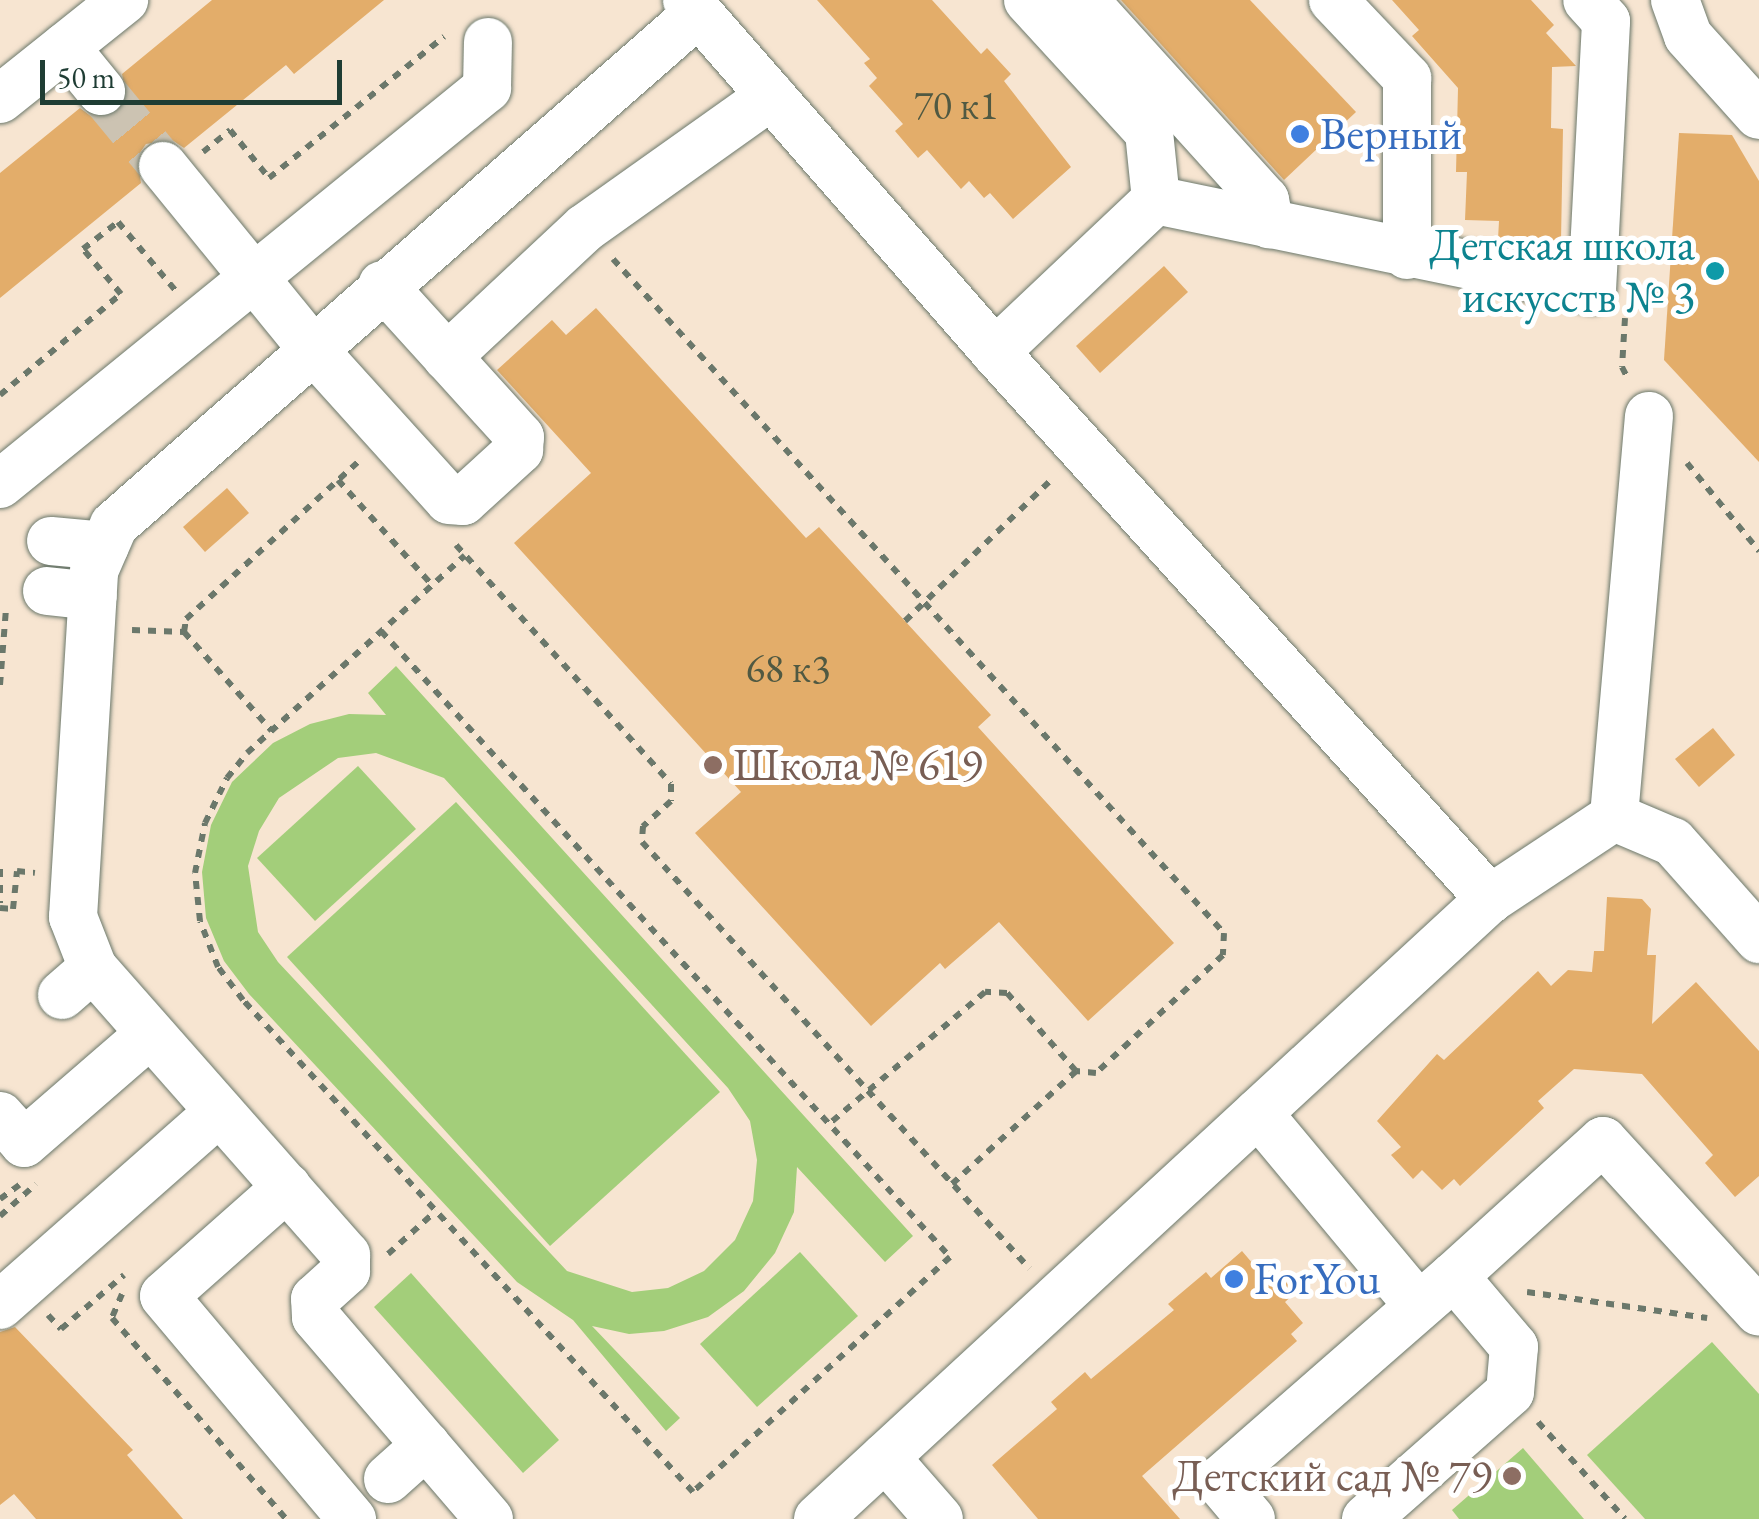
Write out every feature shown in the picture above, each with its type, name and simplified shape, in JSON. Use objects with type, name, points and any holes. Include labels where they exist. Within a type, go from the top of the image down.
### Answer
[{"type":"street","points":[[0,99],[124,0]]},
{"type":"street","points":[[1028,0],[1149,132],[1156,200]]},
{"type":"street","points":[[1084,0],[1264,200],[1270,226]]},
{"type":"street","points":[[1333,0],[1407,78],[1407,255]]},
{"type":"street","points":[[1156,200],[1407,255],[1592,290],[1606,21],[1587,0]]},
{"type":"street","points":[[1676,0],[1688,36],[1759,115]]},
{"type":"street","points":[[490,1519],[316,1317],[315,1299],[346,1272],[346,1254],[150,1034],[88,993],[73,917],[92,611],[105,546],[114,526],[276,385],[310,346],[382,284],[547,119],[692,6],[995,352],[1490,899]]},
{"type":"street","points":[[0,484],[487,88],[466,39]]},
{"type":"street","points":[[65,47],[101,91]]},
{"type":"street","points":[[447,357],[585,228],[771,96]]},
{"type":"street","points":[[182,160],[254,277],[310,346],[449,500],[463,501],[519,450],[520,436],[382,284]]},
{"type":"street","points":[[995,352],[1156,200]]},
{"type":"street","points":[[1614,817],[1649,416]]},
{"type":"street","points":[[51,541],[105,546]]},
{"type":"street","points":[[27,593],[92,611]]},
{"type":"street","points":[[818,1519],[1490,899],[1614,817]]},
{"type":"street","points":[[1614,817],[1673,842],[1759,938]]},
{"type":"street","points":[[0,1116],[24,1143],[150,1034]]},
{"type":"street","points":[[0,1306],[219,1112]]},
{"type":"street","points":[[1258,1114],[1419,1306]]},
{"type":"street","points":[[1251,1519],[1218,1481],[1454,1276],[1602,1140],[1758,1311]]},
{"type":"street","points":[[286,1188],[164,1296],[352,1519]]},
{"type":"street","points":[[1366,1519],[1510,1392],[1514,1348],[1454,1276]]},
{"type":"street","points":[[378,1467],[416,1433]]},
{"type":"street","points":[[885,1457],[939,1519]]},
{"type":"path","points":[[182,160],[230,130],[269,178],[466,39]]},
{"type":"path","points":[[0,395],[121,294],[83,249],[118,222],[181,298]]},
{"type":"path","points":[[585,228],[1224,933],[1223,954],[1096,1073],[1076,1071],[1007,993],[985,992],[872,1094],[829,1124]]},
{"type":"path","points":[[1626,310],[1622,367],[1649,416],[1759,551]]},
{"type":"path","points":[[184,632],[186,619],[389,434]]},
{"type":"path","points":[[905,621],[1083,450]]},
{"type":"path","points":[[338,480],[432,585]]},
{"type":"path","points":[[449,500],[454,542],[671,784],[671,801],[643,826],[642,842],[1057,1298]]},
{"type":"path","points":[[381,631],[950,1257],[693,1492],[243,1000],[218,967],[200,921],[195,873],[205,824],[227,778],[272,731],[381,631],[465,555]]},
{"type":"path","points":[[0,685],[1,670],[27,593]]},
{"type":"path","points":[[92,611],[184,632],[272,731]]},
{"type":"path","points":[[0,869],[0,905],[13,909],[17,871]]},
{"type":"path","points":[[952,1184],[1076,1071]]},
{"type":"path","points":[[346,1254],[387,1255],[436,1211]]},
{"type":"path","points":[[1494,1323],[1526,1292],[1697,1320],[1758,1311]]},
{"type":"path","points":[[1510,1392],[1625,1519]]},
{"type":"green space","points":[[396,666],[913,1236],[885,1262],[797,1167],[794,1212],[775,1253],[744,1291],[708,1317],[664,1331],[629,1334],[592,1326],[680,1418],[666,1431],[573,1320],[517,1282],[249,994],[224,961],[206,918],[202,872],[211,825],[232,782],[273,743],[310,724],[349,714],[386,715],[368,693]],"holes":[[[376,753],[444,778],[728,1088],[750,1121],[757,1160],[753,1201],[735,1240],[704,1271],[668,1288],[632,1292],[567,1271],[278,962],[258,932],[248,866],[259,831],[279,798],[338,758]]]},
{"type":"green space","points":[[358,766],[416,829],[315,921],[257,858]]},
{"type":"green space","points":[[456,802],[720,1092],[550,1246],[287,957]]},
{"type":"green space","points":[[800,1252],[858,1316],[757,1407],[700,1344]]},
{"type":"green space","points":[[411,1273],[559,1440],[523,1473],[374,1307]]},
{"type":"green space","points":[[1712,1342],[1759,1394],[1759,1519],[1645,1519],[1587,1455]]},
{"type":"green space","points":[[1523,1448],[1584,1519],[1459,1519],[1452,1510]]},
{"type":"building","points":[[212,0],[384,0],[294,74],[286,65],[184,148],[172,140],[146,144],[137,157],[141,183],[0,298],[0,173],[80,108],[92,117],[118,113],[127,100],[122,74]]},
{"type":"building","points":[[817,0],[932,0],[981,54],[987,48],[1011,74],[1004,81],[1071,167],[1013,219],[990,193],[984,198],[969,181],[961,189],[927,150],[918,158],[895,131],[903,124],[869,86],[877,78],[864,63],[870,59]]},
{"type":"building","points":[[1121,0],[1250,0],[1356,112],[1284,180]]},
{"type":"building","points":[[1392,0],[1531,0],[1554,25],[1546,33],[1576,66],[1552,67],[1551,128],[1563,129],[1561,241],[1498,239],[1499,221],[1465,220],[1467,172],[1456,172],[1458,88],[1412,36],[1419,30]]},
{"type":"building","name":"Детская школа искусств № 3","points":[[1679,133],[1732,135],[1759,181],[1759,462],[1664,360]]},
{"type":"building","points":[[1164,266],[1188,292],[1100,373],[1076,346]]},
{"type":"building","points":[[596,308],[806,538],[819,527],[991,715],[978,727],[1174,943],[1088,1021],[999,922],[945,969],[940,963],[871,1026],[695,833],[741,792],[514,543],[591,473],[497,370],[552,320],[566,335]]},
{"type":"building","points":[[227,488],[249,513],[205,552],[183,527]]},
{"type":"building","points":[[1713,728],[1735,755],[1699,787],[1675,759]]},
{"type":"building","points":[[1607,897],[1642,899],[1651,909],[1647,955],[1656,955],[1652,1024],[1696,982],[1759,1051],[1759,1176],[1735,1197],[1705,1163],[1713,1155],[1642,1074],[1574,1069],[1538,1101],[1544,1108],[1460,1186],[1454,1179],[1442,1190],[1422,1170],[1413,1179],[1391,1155],[1401,1147],[1377,1121],[1437,1054],[1444,1060],[1538,971],[1551,986],[1568,970],[1592,972],[1594,951],[1604,951]]},
{"type":"building","points":[[1242,1251],[1265,1278],[1275,1269],[1295,1293],[1285,1302],[1303,1323],[1291,1334],[1297,1341],[1142,1476],[1180,1519],[1038,1519],[992,1465],[1057,1409],[1051,1402],[1085,1372],[1091,1379],[1174,1310],[1168,1304],[1206,1272],[1211,1278]]},
{"type":"building","points":[[15,1327],[133,1450],[127,1455],[183,1519],[36,1519],[14,1494],[0,1505],[0,1332]]},
{"type":"tunnel","points":[[101,91],[163,166]]},
{"type":"place","name":"Верный","points":[[1300,134]]},
{"type":"place","name":"Детская школа искусств № 3","points":[[1715,271]]},
{"type":"place","name":"Школа № 619","points":[[713,765]]},
{"type":"place","name":"ForYou","points":[[1234,1279]]},
{"type":"place","name":"Детский сад № 79","points":[[1512,1476]]}]
